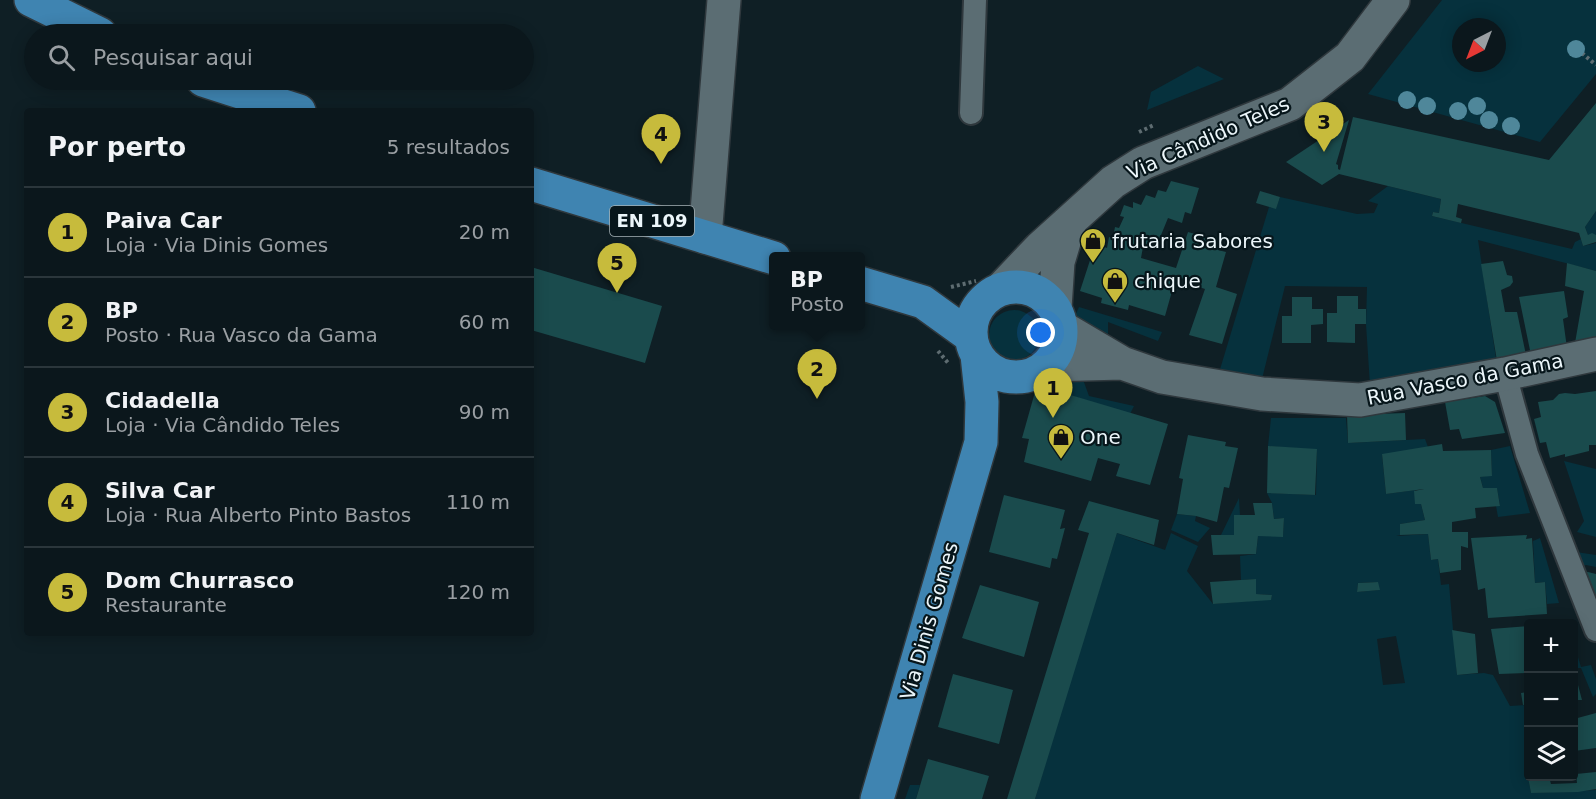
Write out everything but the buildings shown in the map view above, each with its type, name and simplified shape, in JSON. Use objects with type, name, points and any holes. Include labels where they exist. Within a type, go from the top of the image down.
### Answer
[{"type":"main road","points":[[31,0],[80,24]]},
{"type":"main road","points":[[705,237],[724,0]]},
{"type":"main road","name":"Via Cândido Teles","points":[[993,294],[1113,182],[1143,163],[1290,104],[1350,57],[1393,0]]},
{"type":"main road","points":[[234,90],[290,108]]},
{"type":"main road","name":"EN 109","points":[[534,185],[769,256]]},
{"type":"main road","points":[[865,284],[922,302],[973,346],[987,367],[1000,374],[1015,377],[1039,370],[1056,354],[1060,341],[1058,262],[1070,222]]},
{"type":"main road","points":[[922,302],[993,294],[1016,286],[1031,289],[1044,297],[1058,318]]},
{"type":"main road","points":[[973,346],[971,322],[975,310],[993,294]]},
{"type":"main road","name":"Rua Vasco da Gama","points":[[1058,318],[1122,363],[1162,377],[1262,394],[1360,400],[1505,374],[1596,354]]},
{"type":"main road","name":"Via Dinis Gomes","points":[[877,799],[981,442],[982,402],[973,346]]},
{"type":"main road","name":"Rua Vasco da Gama","points":[[1039,370],[1122,363]]},
{"type":"main road","name":"Via Dinis Gomes","points":[[981,442],[1006,404],[1039,370]]},
{"type":"street","points":[[971,113],[975,0]]},
{"type":"street","points":[[1505,374],[1527,454],[1596,630]]},
{"type":"path","points":[[1582,53],[1596,65]]},
{"type":"shaded area","points":[[1442,0],[1596,0],[1596,74],[1540,142],[1368,94]]},
{"type":"shaded area","points":[[1198,66],[1224,79],[1147,110],[1151,92]]},
{"type":"shaded area","points":[[1388,186],[1441,199],[1439,213],[1433,212],[1432,216],[1572,249],[1575,242],[1581,239],[1583,246],[1596,243],[1596,271],[1478,240],[1497,365],[1370,385],[1366,324],[1367,287],[1285,286],[1261,383],[1218,376],[1269,207],[1276,208],[1280,197],[1357,214],[1374,213],[1378,204],[1368,201]]},
{"type":"shaded area","points":[[1596,211],[1596,235],[1588,235],[1585,227]]},
{"type":"shaded area","points":[[1079,307],[1162,332],[1158,341],[1108,322],[1108,348],[1074,318]]},
{"type":"shaded area","points":[[1009,310],[1019,310],[1032,317],[1039,330],[1039,340],[1032,353],[1019,360],[1009,360],[1000,356],[993,349],[989,340],[989,330],[993,321],[1000,314]]},
{"type":"shaded area","points":[[1081,374],[1089,396],[1134,406],[1130,414],[1044,387],[1050,381]]},
{"type":"shaded area","points":[[1271,418],[1346,418],[1348,443],[1425,439],[1428,447],[1382,455],[1386,494],[1415,490],[1415,504],[1421,504],[1425,520],[1400,524],[1400,535],[1396,536],[1428,534],[1431,560],[1438,559],[1441,585],[1449,584],[1457,675],[1484,673],[1493,675],[1510,706],[1524,705],[1524,781],[1529,781],[1531,793],[1596,790],[1596,799],[1035,799],[1117,533],[1165,550],[1171,533],[1198,546],[1187,571],[1213,604],[1271,599],[1272,595],[1256,594],[1256,579],[1241,580],[1240,556],[1256,554],[1258,536],[1283,536],[1284,518],[1274,519],[1272,503],[1267,493],[1316,495],[1317,450],[1268,446]],"holes":[[[1377,582],[1379,590],[1357,592],[1358,583]],[[1396,636],[1405,683],[1383,685],[1377,639]]]},
{"type":"shaded area","points":[[1510,446],[1530,513],[1498,517],[1496,506],[1500,505],[1497,489],[1483,488],[1480,477],[1492,475],[1491,450]]},
{"type":"shaded area","points":[[1564,461],[1596,469],[1596,537],[1577,532],[1584,521]]},
{"type":"shaded area","points":[[1239,498],[1240,515],[1234,515],[1234,535],[1221,535]]},
{"type":"shaded area","points":[[1177,514],[1196,516],[1195,521],[1210,528],[1198,542],[1171,530]]},
{"type":"shaded area","points":[[1540,538],[1559,603],[1547,604],[1545,582],[1535,583],[1533,541]]},
{"type":"shaded area","points":[[1576,552],[1596,555],[1596,567],[1582,566]]},
{"type":"shaded area","points":[[1578,657],[1581,667],[1591,665],[1596,679],[1596,694],[1593,697],[1581,668],[1578,668]]},
{"type":"shaded area","points":[[910,785],[920,785],[916,799],[905,799]]},
{"type":"place","name":"Cidadella","points":[[1324,152]]},
{"type":"place","name":"Silva Car","points":[[661,164]]},
{"type":"place","name":"frutaria Sabores","points":[[1093,264]]},
{"type":"place","name":"Dom Churrasco","points":[[617,293]]},
{"type":"place","name":"chique","points":[[1115,304]]},
{"type":"place","name":"BP","points":[[817,399]]},
{"type":"place","name":"Paiva Car","points":[[1053,418]]},
{"type":"place","name":"One","points":[[1061,460]]}]
